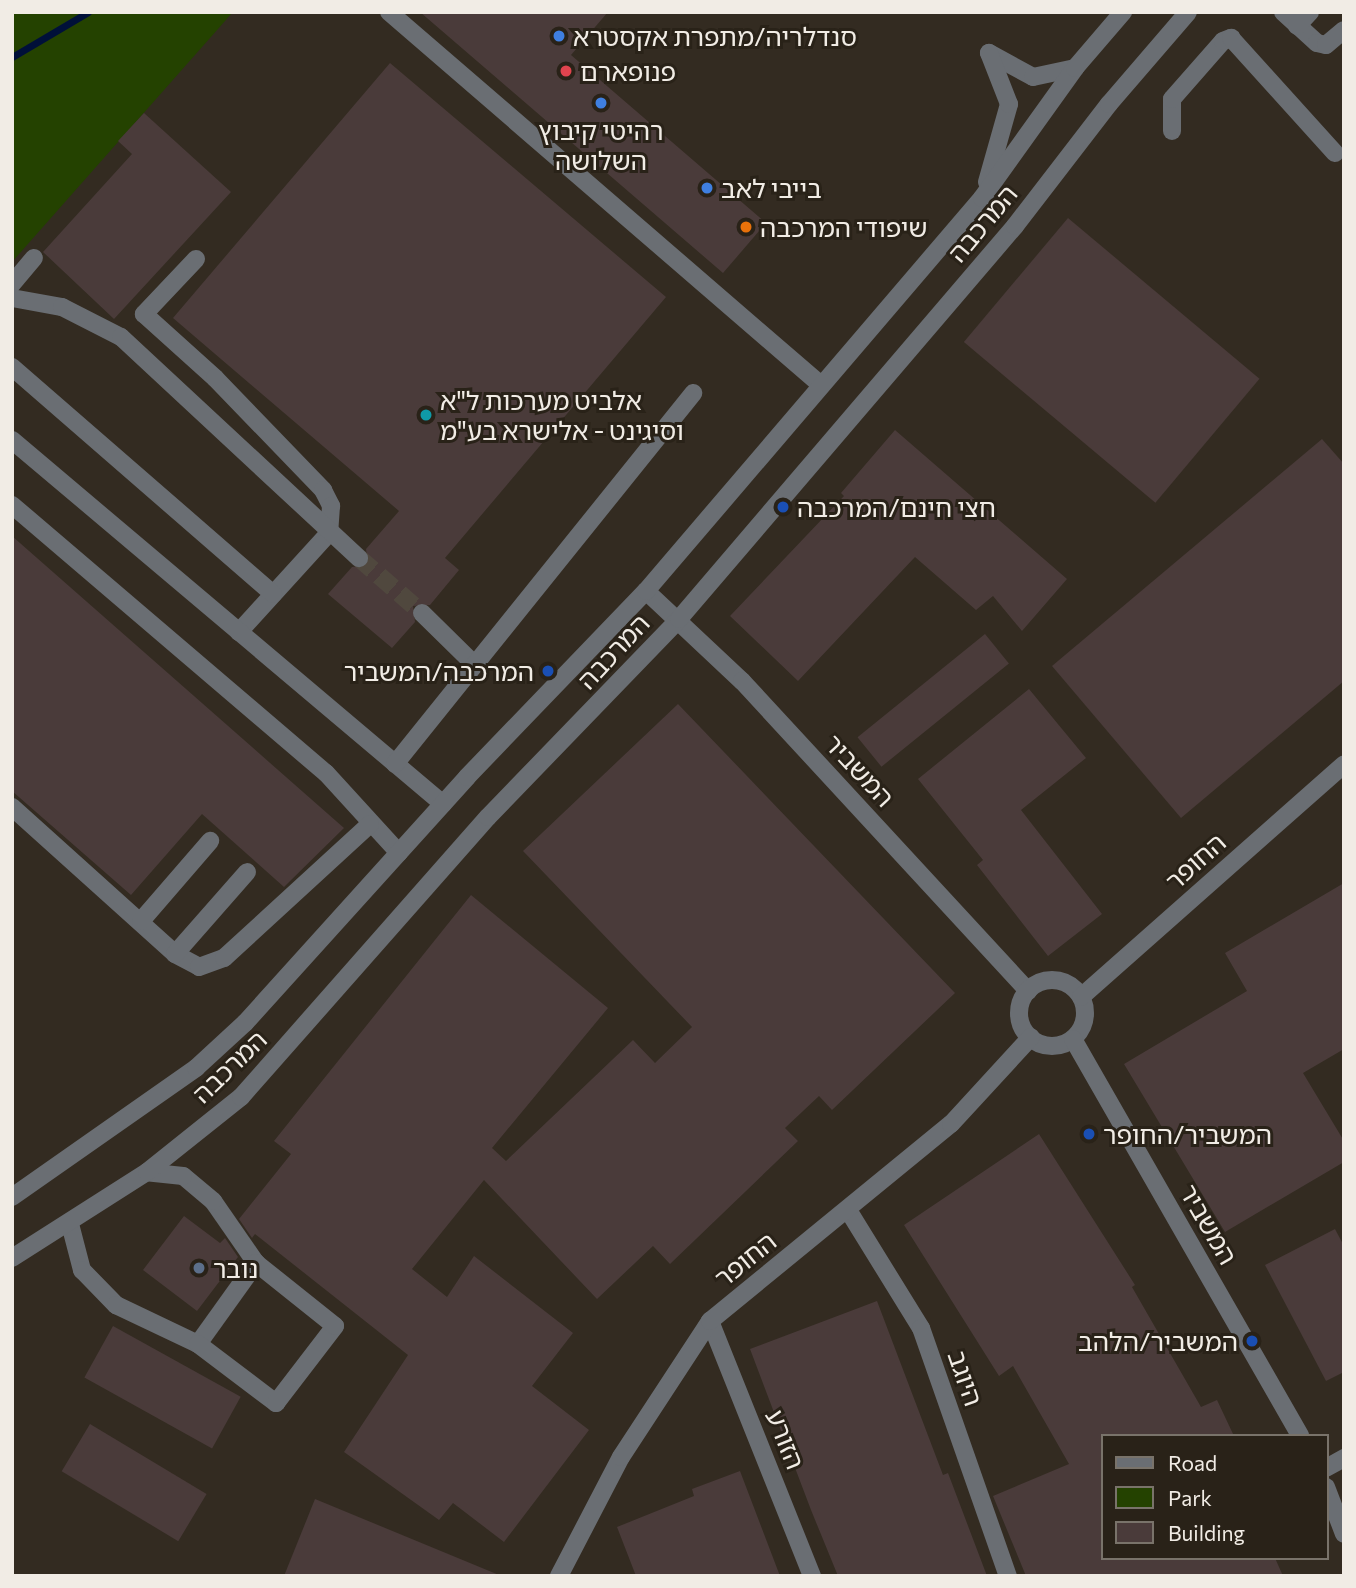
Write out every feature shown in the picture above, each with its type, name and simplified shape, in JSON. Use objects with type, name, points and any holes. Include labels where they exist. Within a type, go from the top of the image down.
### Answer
[{"type":"street","points":[[389,12],[821,385]]},
{"type":"street","name":"המרכבה","points":[[12,1197],[196,1068],[245,1023],[443,804],[646,591],[982,198],[1075,68],[1123,12]]},
{"type":"street","name":"המרכבה","points":[[14,1260],[146,1172],[241,1097],[488,817],[679,619],[1015,226],[1109,104],[1188,12]]},
{"type":"street","points":[[1283,12],[1304,19],[1317,43],[1326,45],[1344,30]]},
{"type":"street","points":[[1172,131],[1172,99],[1223,41],[1231,38],[1341,153]]},
{"type":"street","points":[[982,198],[1009,104],[989,53],[1033,77],[1075,68]]},
{"type":"street","points":[[12,284],[34,258]]},
{"type":"street","points":[[121,337],[196,259]]},
{"type":"street","points":[[12,298],[62,307],[121,337],[359,558]]},
{"type":"street","points":[[144,314],[215,378],[323,489],[331,506],[329,533],[239,632]]},
{"type":"street","points":[[12,367],[273,594]]},
{"type":"street","points":[[395,764],[693,393]]},
{"type":"street","points":[[12,440],[443,804]]},
{"type":"street","points":[[12,505],[326,772],[370,824],[399,853]]},
{"type":"street","name":"המשביר","points":[[646,591],[679,619],[742,681],[1028,991]]},
{"type":"street","points":[[422,613],[475,665]]},
{"type":"street","name":"החופר","points":[[1081,998],[1344,764]]},
{"type":"street","points":[[12,807],[175,954],[199,967],[223,958],[370,824]]},
{"type":"street","points":[[141,921],[209,841]]},
{"type":"street","points":[[175,954],[247,872]]},
{"type":"street","points":[[1045,980],[1056,980],[1074,988],[1081,998],[1085,1020],[1073,1039],[1051,1046],[1031,1037],[1020,1009],[1028,991],[1045,980]]},
{"type":"street","name":"החופר","points":[[559,1576],[621,1457],[710,1321],[951,1124],[1031,1037]]},
{"type":"street","name":"המשביר","points":[[1073,1039],[1299,1434]]},
{"type":"street","points":[[70,1224],[82,1270],[116,1305],[198,1344],[276,1402],[335,1326],[256,1263],[213,1201],[183,1176],[146,1172]]},
{"type":"street","name":"היוגב","points":[[849,1210],[921,1328],[1008,1576]]},
{"type":"street","points":[[198,1344],[256,1263]]},
{"type":"street","name":"הזורע","points":[[710,1321],[812,1576]]},
{"type":"street","points":[[1328,1467],[1344,1458]]},
{"type":"street","points":[[1328,1492],[1344,1534]]},
{"type":"green space","points":[[12,12],[233,12],[12,262]]},
{"type":"building","points":[[420,12],[608,12],[571,55],[766,223],[723,273]]},
{"type":"building","name":"אלביט מערכות ל\"א וסיגינט - אלישרא בע\"מ","points":[[390,63],[666,297],[445,558],[459,570],[430,605],[413,606],[415,622],[392,648],[328,594],[352,567],[368,565],[366,549],[399,511],[173,318]]},
{"type":"building","points":[[144,113],[231,192],[114,319],[43,252],[132,154],[118,141]]},
{"type":"building","points":[[1068,218],[1260,379],[1155,503],[964,342]]},
{"type":"building","points":[[895,430],[1067,579],[1022,631],[993,596],[976,610],[915,557],[798,681],[730,616],[844,496],[841,493]]},
{"type":"building","points":[[1322,439],[1344,464],[1344,681],[1181,818],[1052,666]]},
{"type":"building","points":[[12,536],[344,828],[284,887],[202,814],[131,895],[12,791]]},
{"type":"building","points":[[985,634],[1009,664],[881,767],[858,737]]},
{"type":"building","points":[[1029,689],[1086,758],[1021,810],[1102,914],[1048,956],[977,865],[983,860],[918,779]]},
{"type":"building","points":[[678,704],[955,993],[832,1110],[819,1096],[785,1128],[798,1141],[670,1264],[653,1246],[597,1299],[484,1180],[412,1269],[447,1297],[474,1256],[573,1333],[532,1386],[589,1430],[504,1542],[453,1503],[439,1520],[344,1452],[408,1355],[255,1234],[252,1238],[239,1219],[291,1154],[274,1141],[471,895],[608,1008],[492,1148],[506,1161],[633,1040],[655,1063],[692,1027],[523,851]]},
{"type":"building","points":[[1344,883],[1344,1049],[1303,1073],[1344,1141],[1344,1162],[1225,1232],[1124,1064],[1247,991],[1225,953]]},
{"type":"building","points":[[1039,1134],[1135,1285],[1132,1287],[1201,1407],[1217,1400],[1233,1434],[1100,1434],[1100,1560],[1276,1560],[1283,1576],[1026,1576],[993,1496],[1069,1464],[1013,1366],[999,1376],[904,1225]]},
{"type":"building","points":[[184,1216],[220,1243],[225,1238],[238,1257],[197,1311],[143,1270]]},
{"type":"building","points":[[1335,1229],[1344,1246],[1344,1372],[1326,1381],[1265,1265]]},
{"type":"building","points":[[877,1301],[943,1475],[948,1473],[987,1576],[838,1576],[811,1510],[750,1349]]},
{"type":"building","points":[[113,1326],[241,1397],[212,1448],[84,1378]]},
{"type":"building","points":[[90,1424],[207,1494],[178,1541],[62,1471]]},
{"type":"building","points":[[740,1471],[780,1576],[636,1576],[617,1527],[694,1496],[692,1489]]},
{"type":"building","points":[[315,1499],[499,1575],[499,1576],[284,1576]]},
{"type":"waterway","points":[[12,57],[88,12]]},
{"type":"tunnel","points":[[359,558],[422,613]]},
{"type":"place","name":"סנדלריה/מתפרת אקסטרא","points":[[559,36]]},
{"type":"place","name":"פנופארם","points":[[566,71]]},
{"type":"place","name":"רהיטי קיבוץ השלושה","points":[[601,103]]},
{"type":"place","name":"בייבי לאב","points":[[707,188]]},
{"type":"place","name":"שיפודי המרכבה","points":[[746,227]]},
{"type":"place","name":"אלביט מערכות ל\"א וסיגינט - אלישרא בע\"מ","points":[[426,415]]},
{"type":"place","name":"חצי חינם/המרכבה","points":[[783,507]]},
{"type":"place","name":"המרכבה/המשביר","points":[[548,671]]},
{"type":"place","name":"המשביר/החופר","points":[[1089,1134]]},
{"type":"place","name":"נובר","points":[[199,1268]]},
{"type":"place","name":"המשביר/הלהב","points":[[1252,1341]]}]
